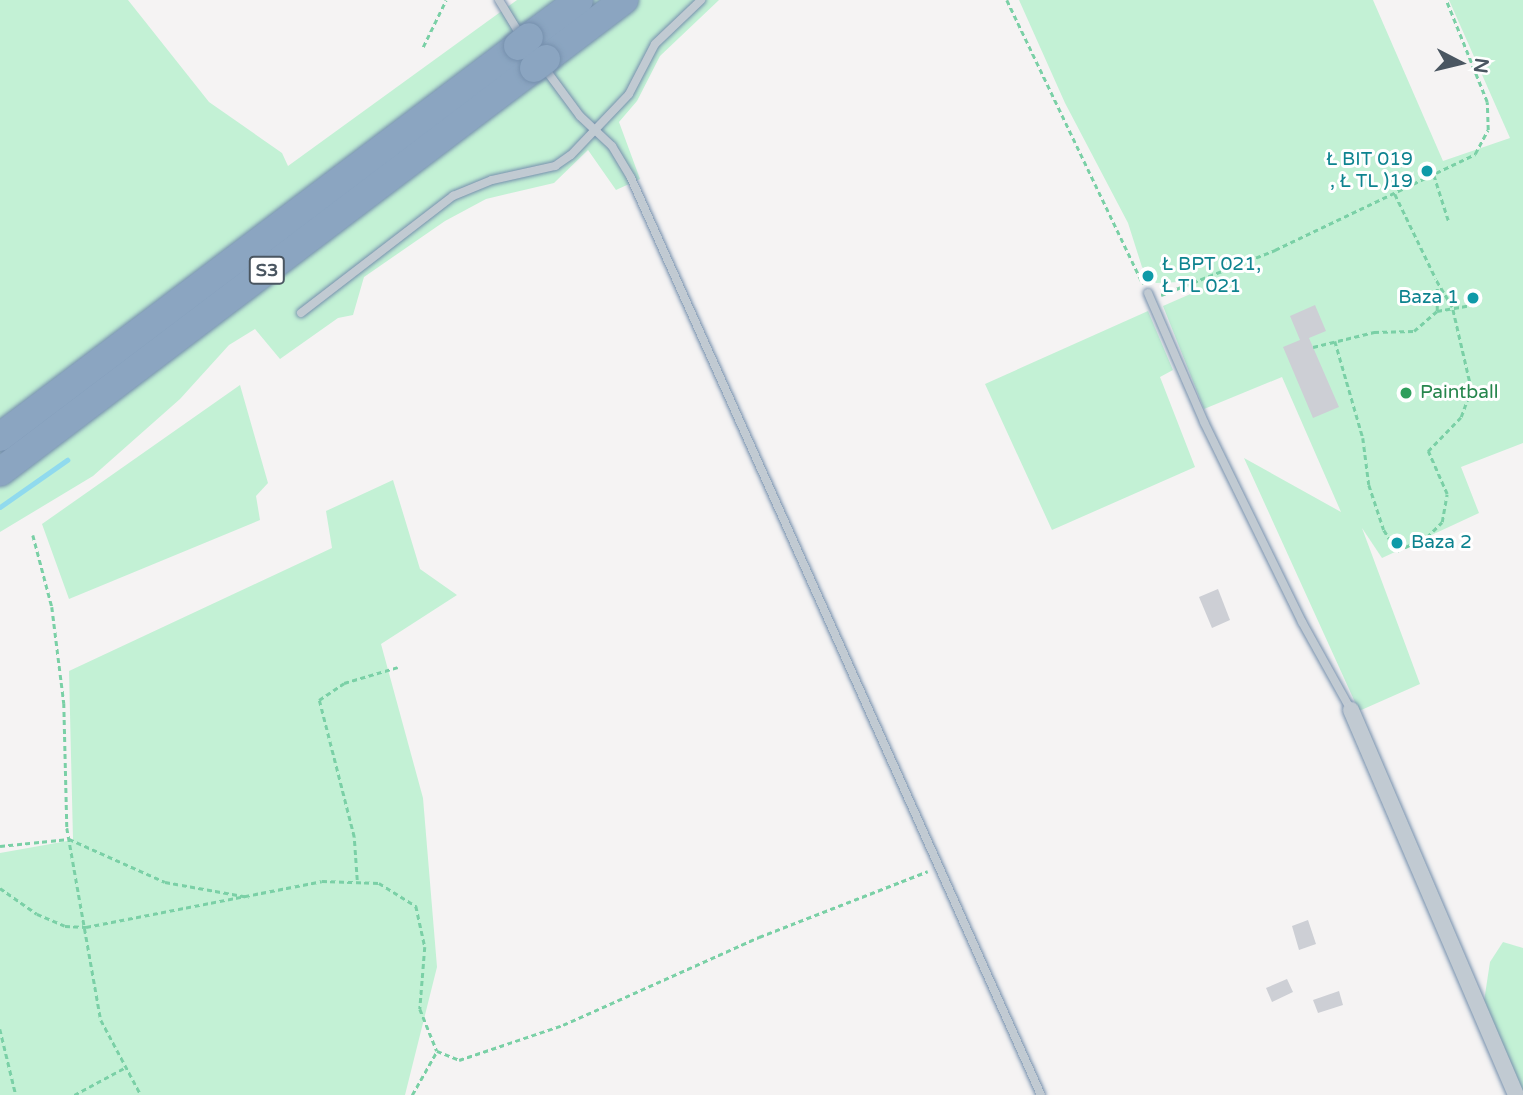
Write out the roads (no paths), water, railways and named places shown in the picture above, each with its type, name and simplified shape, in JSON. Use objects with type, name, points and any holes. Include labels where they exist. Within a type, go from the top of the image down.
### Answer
[{"type":"highway","name":"S3","points":[[0,472],[532,53],[579,0]]},
{"type":"highway","name":"S3","points":[[0,437],[532,53],[624,0]]},
{"type":"street","points":[[1351,710],[1516,1095]]},
{"type":"lane","points":[[499,0],[532,53],[612,146],[631,178],[1041,1095]]},
{"type":"lane","points":[[301,313],[453,196],[492,180],[555,166],[597,131],[629,94],[655,44],[701,0]]},
{"type":"lane","points":[[1149,296],[1204,422],[1302,622],[1351,710]]},
{"type":"waterway","points":[[0,507],[67,460]]},
{"type":"place","name":"Ł BIT 019 , Ł TL )19","points":[[1427,171]]},
{"type":"place","name":"Ł BPT 021, Ł TL 021","points":[[1148,276]]},
{"type":"place","name":"Baza 1","points":[[1473,298]]},
{"type":"place","name":"Paintball","points":[[1406,393]]},
{"type":"place","name":"Baza 2","points":[[1397,543]]}]
